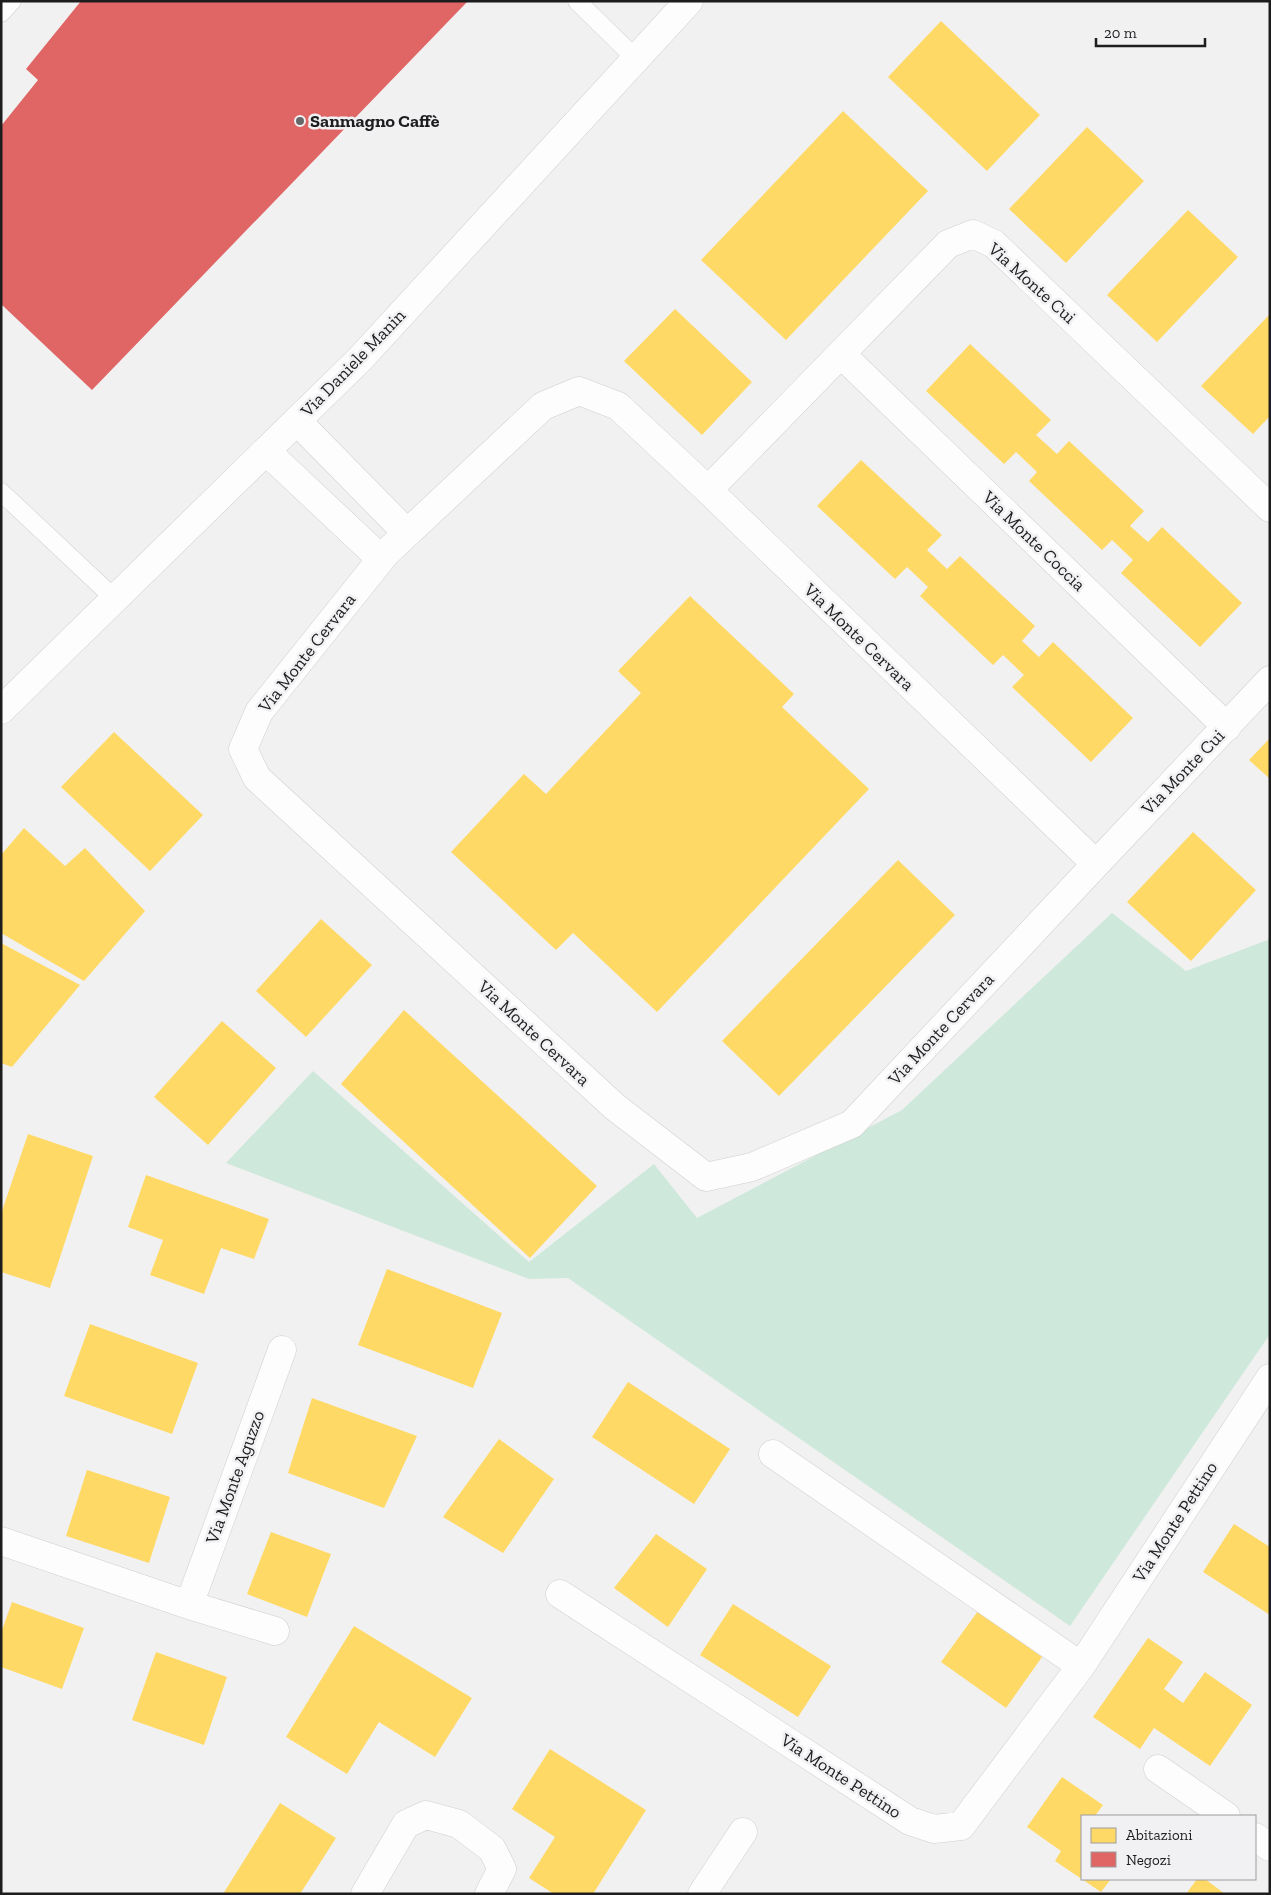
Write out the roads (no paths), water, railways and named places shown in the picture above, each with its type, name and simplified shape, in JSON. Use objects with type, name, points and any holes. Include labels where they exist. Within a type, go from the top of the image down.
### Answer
[{"type":"street","name":"Via Daniele Manin","points":[[1,710],[360,359],[689,1]]},
{"type":"street","name":"Via Monte Cui","points":[[708,490],[842,355],[948,244],[973,234],[994,244],[1270,508]]},
{"type":"street","name":"Via Monte Coccia","points":[[842,355],[1226,727]]},
{"type":"street","name":"Via Monte Cervara","points":[[579,391],[618,406],[708,490],[1096,864],[852,1124],[752,1167],[706,1178],[615,1107],[257,778],[243,748],[259,712],[381,559],[407,534],[543,406],[579,391]]},
{"type":"street","points":[[297,421],[407,534]]},
{"type":"street","points":[[266,451],[381,559]]},
{"type":"street","name":"Via Monte Cui","points":[[1096,864],[1270,680]]},
{"type":"street","name":"Via Monte Aguzzo","points":[[189,1605],[282,1350]]},
{"type":"street","name":"Via Monte Pettino","points":[[560,1594],[910,1822],[934,1829],[961,1826],[1081,1666],[1270,1378]]},
{"type":"street","points":[[773,1454],[1081,1666]]},
{"type":"street","points":[[1,1541],[189,1605],[275,1631]]},
{"type":"street","points":[[1158,1769],[1225,1815]]},
{"type":"street","points":[[365,1894],[406,1824],[426,1815],[459,1824],[492,1849],[502,1869],[490,1894]]},
{"type":"street","points":[[702,1894],[743,1832]]},
{"type":"street","points":[[1256,1838],[1270,1847]]},
{"type":"lane","points":[[1,12],[12,1]]},
{"type":"lane","points":[[576,1],[635,58]]},
{"type":"lane","points":[[1,492],[115,599]]},
{"type":"place","name":"Sanmagno Caffè","points":[[300,121]]}]
